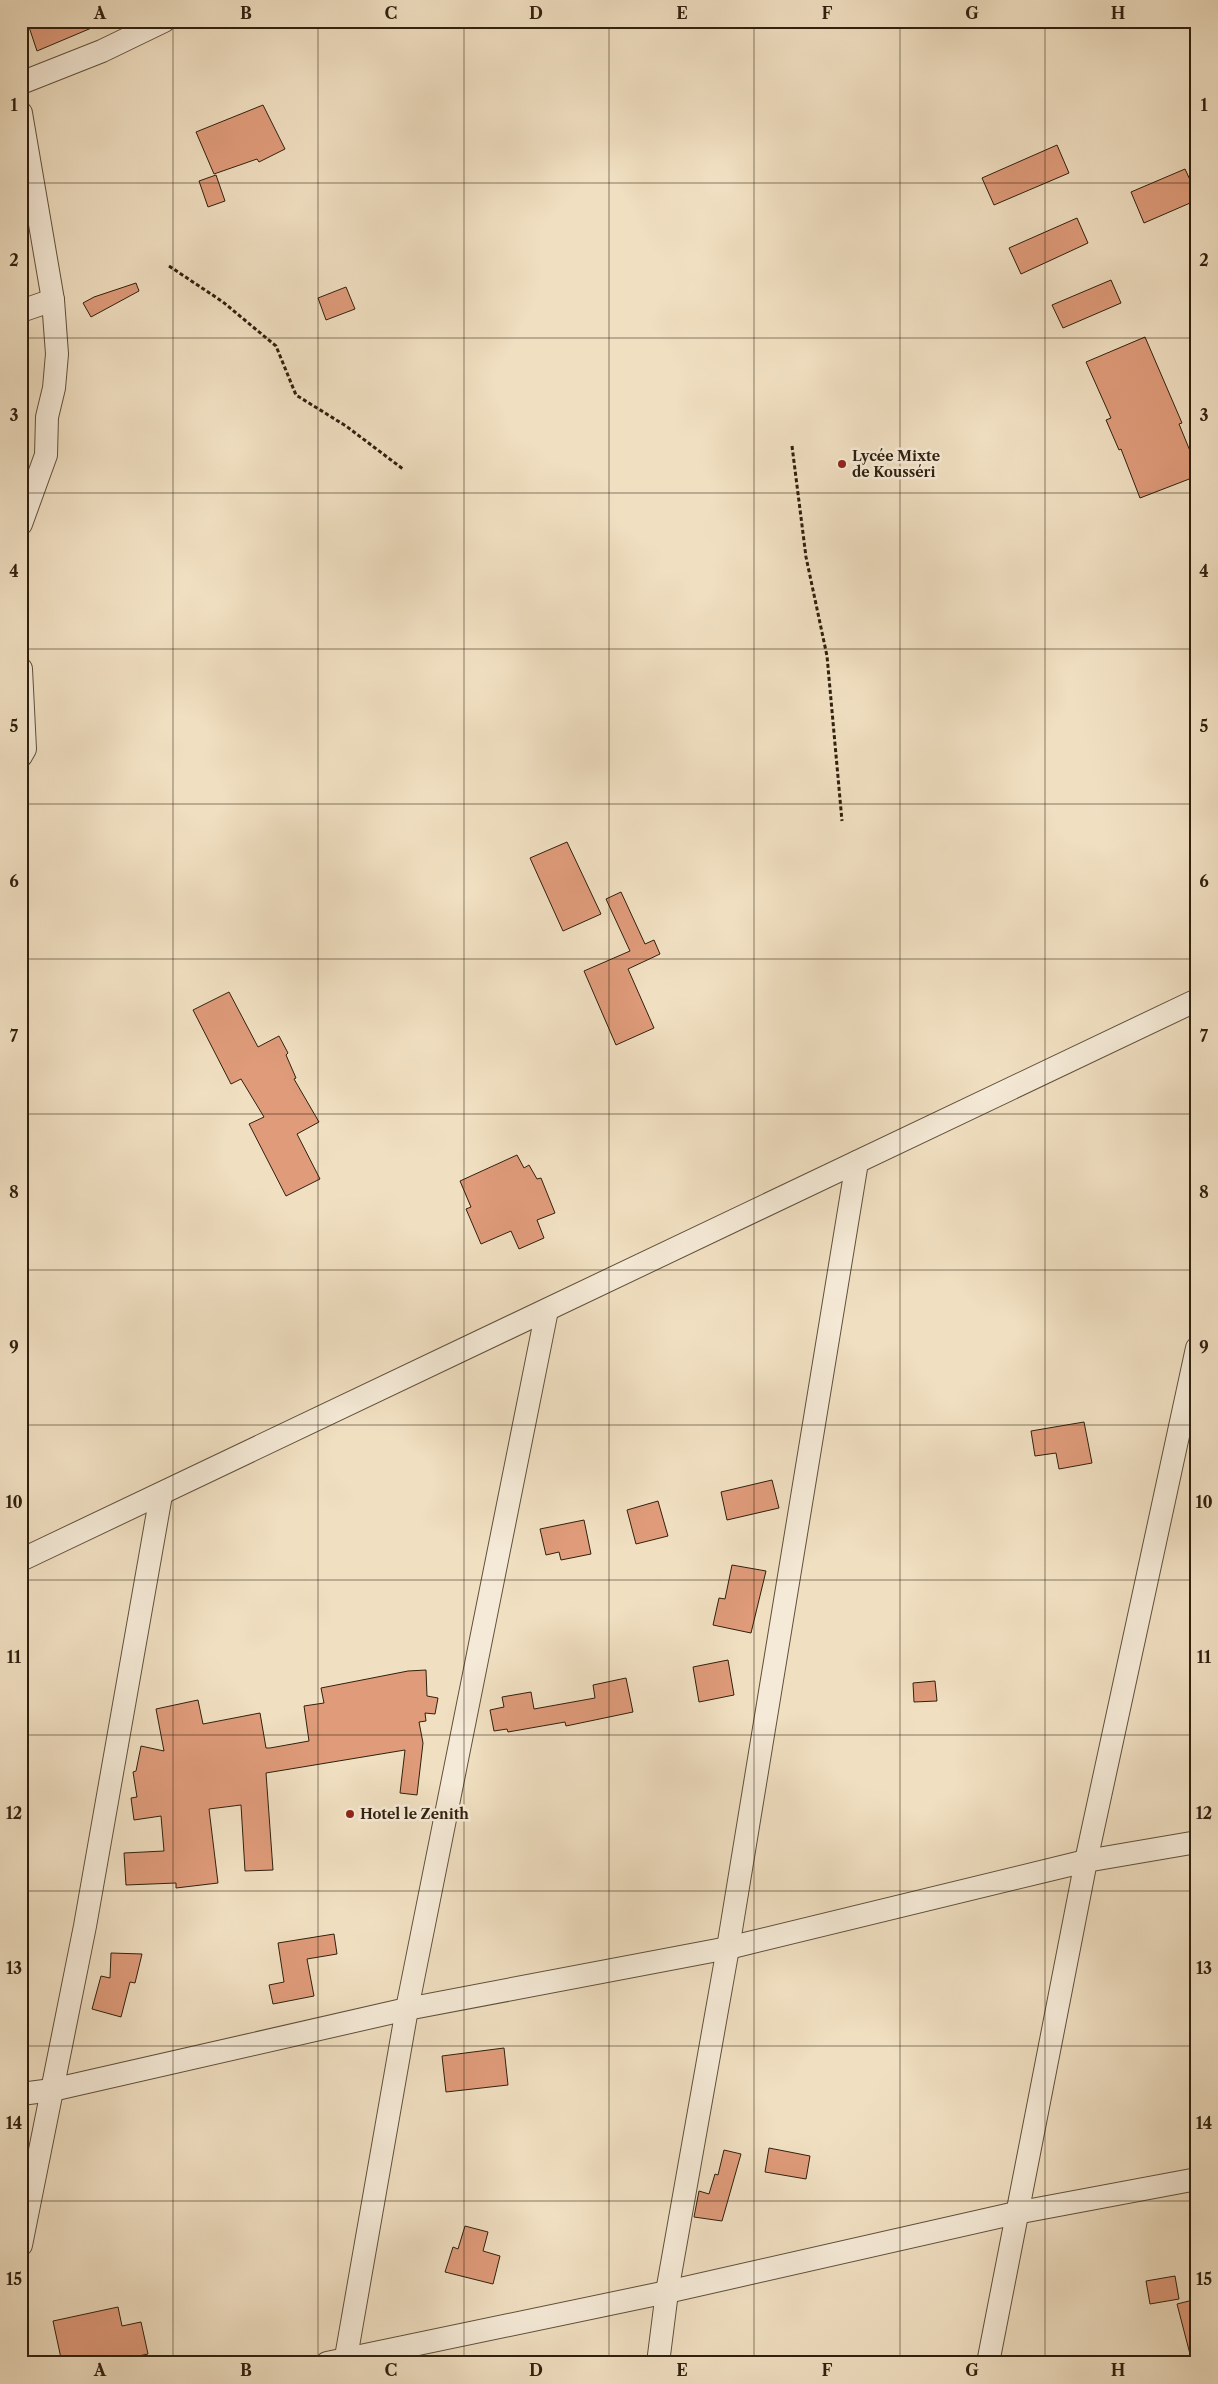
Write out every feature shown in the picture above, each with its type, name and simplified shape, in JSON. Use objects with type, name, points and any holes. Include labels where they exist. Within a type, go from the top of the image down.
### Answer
[{"type":"street","points":[[21,83],[102,51],[164,21]]},
{"type":"street","points":[[21,113],[52,300],[57,354],[54,388],[48,417],[46,455],[21,524]]},
{"type":"street","points":[[21,311],[52,300]]},
{"type":"street","points":[[21,669],[25,749],[21,756]]},
{"type":"street","points":[[21,1560],[162,1495],[1197,1000]]},
{"type":"street","points":[[658,2363],[667,2292],[728,1948],[856,1162]]},
{"type":"street","points":[[547,1310],[407,2009],[339,2361],[667,2292],[1016,2214],[1197,2179]]},
{"type":"street","points":[[988,2363],[1086,1861],[1197,1348]]},
{"type":"street","points":[[21,2245],[85,1926],[162,1495]]},
{"type":"street","points":[[21,2094],[52,2090],[407,2009],[728,1948],[1086,1861],[1197,1842]]},
{"type":"path","points":[[169,266],[223,302],[276,346],[296,396],[346,426],[403,469]]},
{"type":"path","points":[[792,446],[806,557],[827,656],[842,821]]},
{"type":"building","points":[[27,21],[108,21],[37,51]]},
{"type":"building","points":[[263,105],[285,149],[259,162],[257,159],[214,174],[196,132]]},
{"type":"building","points":[[1057,145],[1069,173],[994,205],[982,178]]},
{"type":"building","points":[[1185,169],[1197,195],[1197,200],[1144,223],[1131,192]]},
{"type":"building","points":[[216,175],[225,201],[208,207],[199,181]]},
{"type":"building","points":[[1077,218],[1088,243],[1021,274],[1009,248]]},
{"type":"building","points":[[1111,280],[1121,303],[1063,328],[1052,305]]},
{"type":"building","points":[[136,283],[139,291],[91,317],[83,303],[94,297]]},
{"type":"building","points":[[346,287],[355,309],[326,320],[318,298]]},
{"type":"building","points":[[1145,337],[1182,423],[1179,424],[1197,468],[1197,476],[1140,498],[1121,449],[1119,450],[1106,420],[1111,418],[1086,362]]},
{"type":"building","points":[[567,842],[601,914],[563,931],[530,858]]},
{"type":"building","points":[[621,892],[645,944],[654,940],[660,954],[628,969],[654,1028],[616,1045],[584,971],[630,951],[606,899]]},
{"type":"building","points":[[229,992],[258,1047],[279,1036],[288,1053],[286,1055],[296,1078],[294,1079],[319,1122],[297,1134],[320,1179],[286,1196],[249,1124],[264,1117],[241,1079],[231,1084],[193,1010]]},
{"type":"building","points":[[517,1155],[524,1168],[529,1165],[537,1179],[541,1178],[555,1213],[537,1220],[544,1238],[519,1249],[511,1231],[481,1244],[466,1209],[471,1207],[460,1181]]},
{"type":"building","points":[[1084,1422],[1092,1463],[1059,1469],[1056,1453],[1035,1456],[1031,1431]]},
{"type":"building","points":[[772,1480],[779,1508],[727,1520],[721,1492]]},
{"type":"building","points":[[658,1501],[668,1536],[636,1544],[627,1510]]},
{"type":"building","points":[[584,1520],[591,1554],[561,1560],[559,1552],[546,1555],[540,1529]]},
{"type":"building","points":[[732,1565],[766,1571],[751,1633],[713,1625],[719,1598],[725,1599]]},
{"type":"building","points":[[728,1660],[734,1695],[699,1702],[693,1667]]},
{"type":"building","points":[[426,1670],[427,1696],[438,1698],[435,1714],[425,1713],[426,1721],[419,1722],[423,1743],[417,1795],[400,1793],[405,1750],[266,1773],[273,1870],[245,1871],[241,1805],[209,1809],[218,1883],[176,1888],[176,1883],[126,1885],[124,1853],[164,1851],[161,1816],[134,1820],[131,1798],[137,1797],[133,1772],[136,1771],[141,1746],[164,1751],[156,1709],[198,1700],[203,1724],[260,1713],[266,1748],[270,1748],[309,1741],[304,1706],[324,1703],[321,1688],[408,1671]]},
{"type":"building","points":[[626,1678],[633,1712],[566,1726],[565,1722],[508,1732],[507,1729],[494,1731],[490,1710],[504,1707],[502,1697],[531,1692],[534,1709],[595,1698],[593,1685]]},
{"type":"building","points":[[935,1681],[937,1701],[914,1702],[913,1683]]},
{"type":"building","points":[[334,1934],[337,1954],[307,1959],[314,1996],[273,2004],[269,1985],[284,1982],[278,1943]]},
{"type":"building","points":[[111,1953],[142,1954],[135,1983],[130,1982],[121,2017],[92,2009],[101,1976],[110,1978]]},
{"type":"building","points":[[504,2048],[508,2085],[446,2092],[442,2056]]},
{"type":"building","points":[[769,2148],[810,2156],[806,2179],[765,2172]]},
{"type":"building","points":[[724,2150],[741,2154],[722,2221],[694,2217],[699,2191],[709,2194],[715,2174],[718,2175]]},
{"type":"building","points":[[465,2226],[488,2232],[483,2251],[500,2256],[493,2284],[445,2272],[453,2247],[458,2249]]},
{"type":"building","points":[[1175,2276],[1179,2299],[1150,2304],[1146,2281]]},
{"type":"building","points":[[1197,2299],[1197,2357],[1191,2358],[1177,2304]]},
{"type":"building","points":[[118,2307],[122,2326],[141,2322],[148,2354],[106,2363],[62,2363],[53,2321]]},
{"type":"place","name":"Lycée Mixte de Kousséri","points":[[842,464]]},
{"type":"place","name":"Hotel le Zenith","points":[[350,1814]]}]
